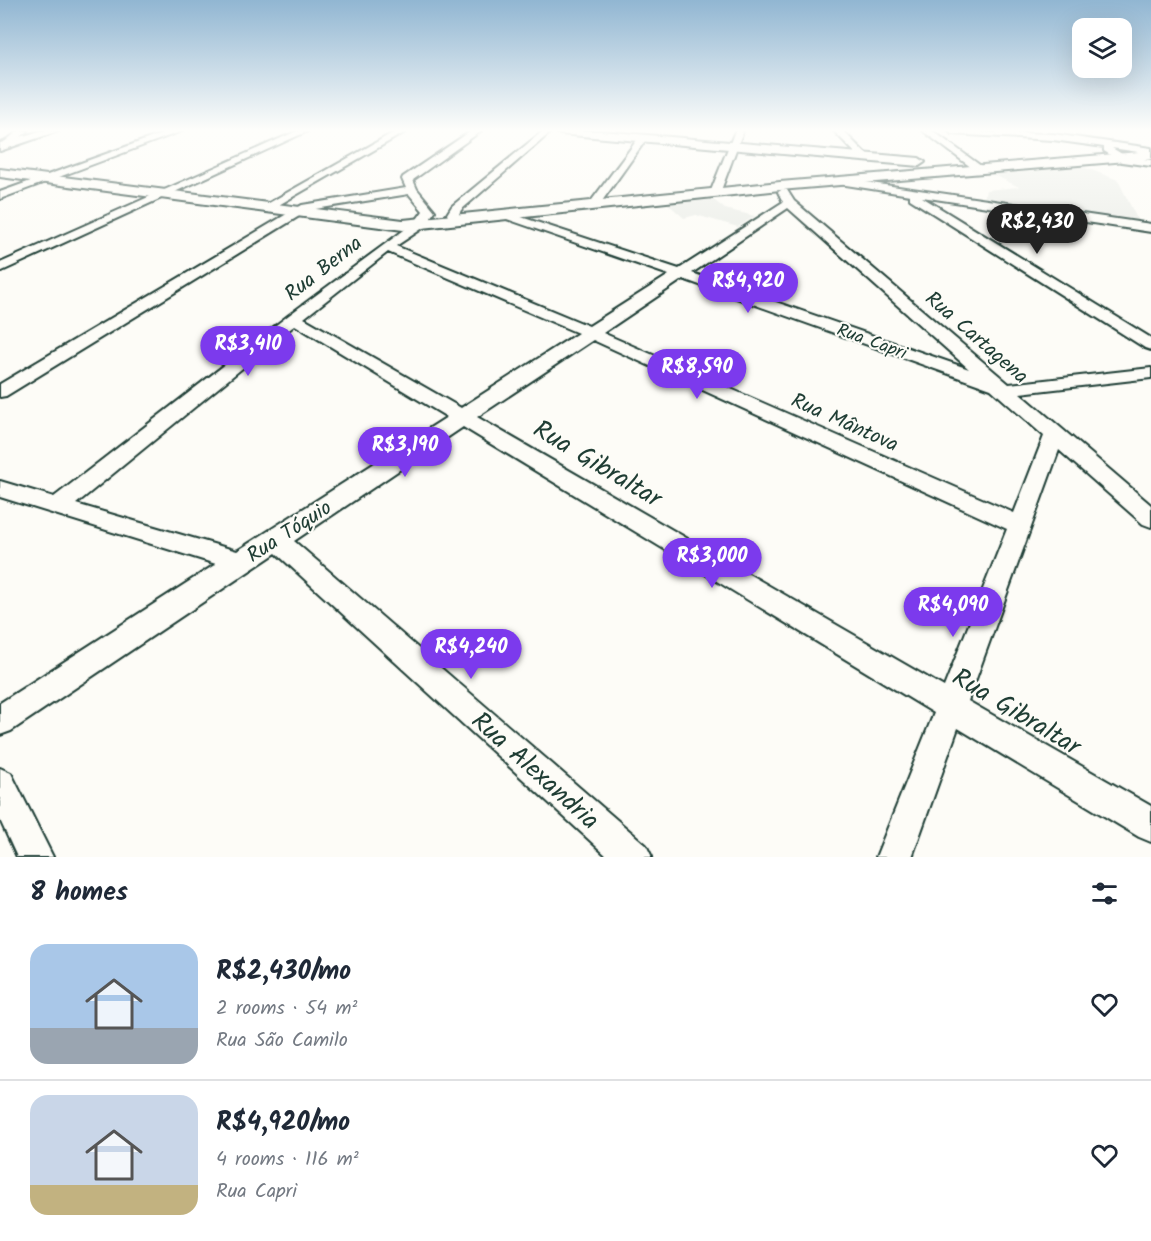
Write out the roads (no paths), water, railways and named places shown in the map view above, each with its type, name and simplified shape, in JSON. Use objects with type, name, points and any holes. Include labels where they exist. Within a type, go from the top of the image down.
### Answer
[{"type":"main road","points":[[0,173],[386,224],[424,218],[505,215],[716,193],[784,195],[837,181],[925,171]]},
{"type":"street","points":[[0,196],[68,171]]},
{"type":"street","points":[[0,268],[217,171]]},
{"type":"street","points":[[266,208],[332,171]]},
{"type":"street","points":[[417,171],[407,178],[424,218]]},
{"type":"street","points":[[455,216],[504,171]]},
{"type":"street","points":[[593,206],[619,171]]},
{"type":"street","points":[[716,193],[724,171]]},
{"type":"street","points":[[870,178],[873,184],[882,188]]},
{"type":"street","points":[[837,181],[1151,228]]},
{"type":"street","points":[[0,392],[306,207],[412,190]]},
{"type":"street","points":[[906,191],[1151,345]]},
{"type":"street","name":"Rua Tóquio","points":[[0,720],[681,274],[784,195]]},
{"type":"street","name":"Rua Cartagena","points":[[784,195],[1151,518]]},
{"type":"street","name":"Rua Capri","points":[[505,215],[681,274],[1001,388],[1151,373]]},
{"type":"street","name":"Rua Berna","points":[[58,506],[294,318],[424,218]]},
{"type":"street","name":"Rua Mântova","points":[[387,247],[591,333],[1020,525]]},
{"type":"street","name":"Rua Gibraltar","points":[[294,318],[1151,825]]},
{"type":"street","points":[[894,857],[1055,434]]},
{"type":"street","points":[[0,489],[241,562]]},
{"type":"street","name":"Rua Alexandria","points":[[276,539],[634,857]]},
{"type":"street","points":[[0,784],[35,857]]}]
